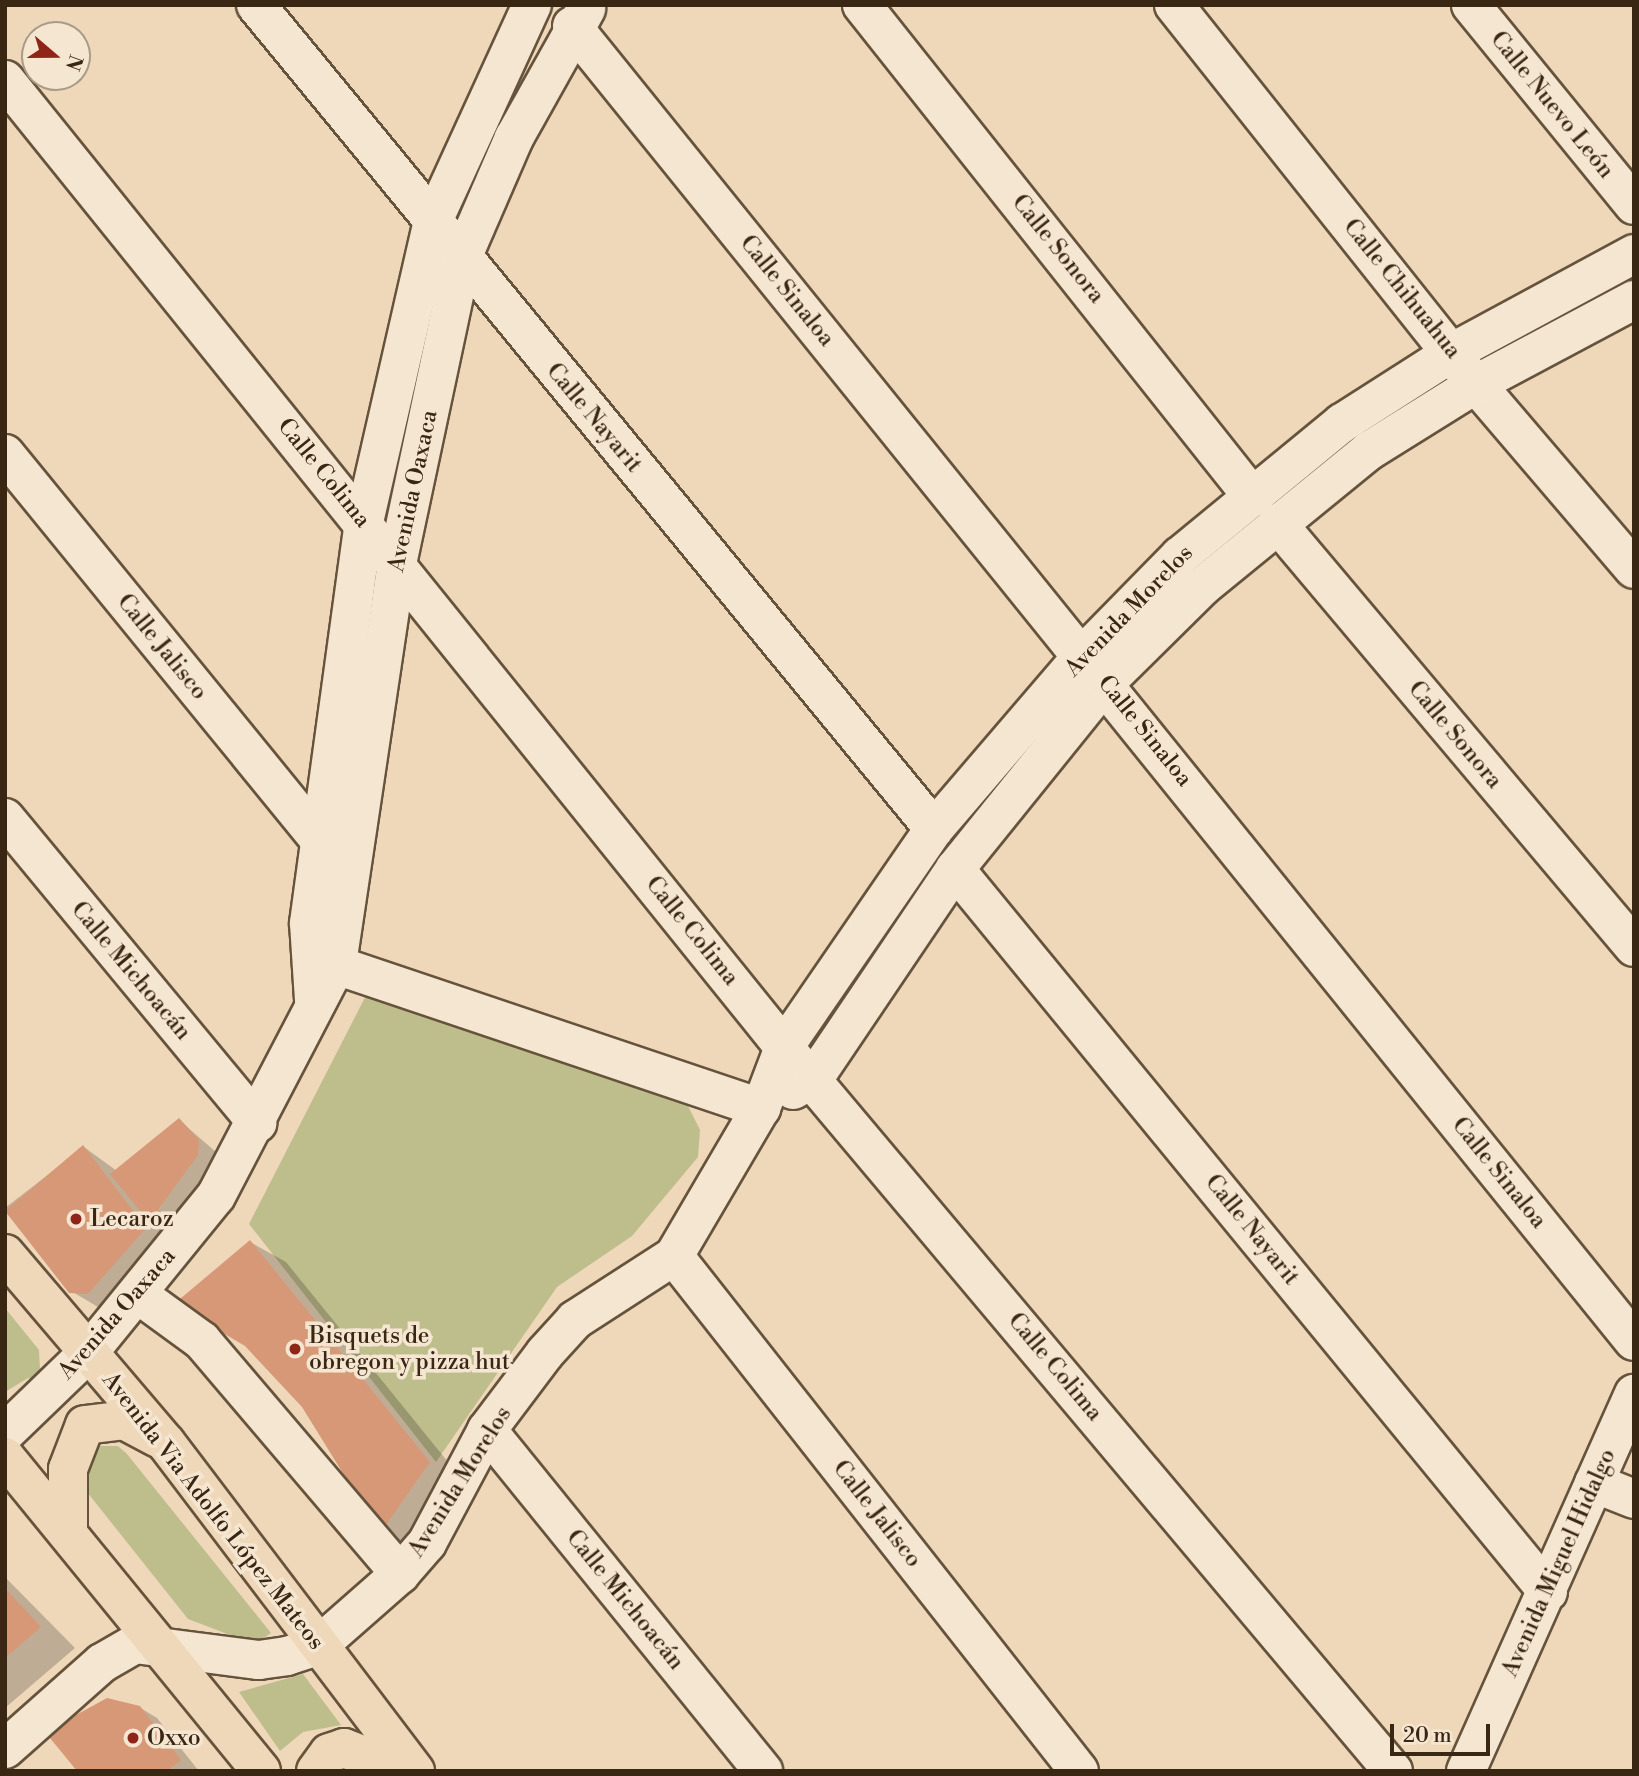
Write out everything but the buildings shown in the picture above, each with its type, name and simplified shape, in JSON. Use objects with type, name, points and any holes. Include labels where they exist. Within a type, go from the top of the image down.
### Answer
[{"type":"main road","name":"Avenida Via Adolfo López Mateos","points":[[5,1254],[166,1443],[415,1771]]},
{"type":"main road","points":[[68,1533],[68,1469],[85,1425],[124,1420],[166,1443]]},
{"type":"main road","points":[[5,1457],[160,1643],[261,1771]]},
{"type":"main road","points":[[316,1771],[329,1753],[344,1748],[403,1771]]},
{"type":"street","name":"Calle Nayarit","points":[[256,5],[934,828]]},
{"type":"street","name":"Avenida Oaxaca","points":[[322,960],[319,839],[364,522],[433,221],[532,5]]},
{"type":"street","name":"Calle Sonora","points":[[862,5],[1251,495]]},
{"type":"street","name":"Calle Chihuahua","points":[[1174,5],[1476,384],[1634,569]]},
{"type":"street","name":"Calle Nuevo León","points":[[1471,5],[1634,205]]},
{"type":"street","name":"Avenida Oaxaca","points":[[5,1433],[89,1352],[139,1295],[216,1196],[257,1123],[314,1000],[397,564],[462,258],[580,16]]},
{"type":"street","name":"Calle Sinaloa","points":[[580,16],[1095,668],[1634,1340]]},
{"type":"street","name":"Calle Colima","points":[[5,80],[364,522],[784,1047],[814,1078],[1393,1771]]},
{"type":"street","name":"Avenida Morelos","points":[[5,1749],[102,1663],[135,1644],[160,1643],[260,1660],[318,1646],[400,1574],[427,1543],[487,1430],[575,1320],[674,1256],[761,1108],[784,1047],[934,828],[1095,668],[1251,495],[1342,423],[1453,352],[1634,254]]},
{"type":"street","name":"Avenida Morelos","points":[[761,1108],[814,1078],[1095,668],[1370,450],[1476,384],[1634,300]]},
{"type":"street","name":"Calle Jalisco","points":[[5,454],[319,839]]},
{"type":"street","name":"Calle Sonora","points":[[1277,523],[1634,947]]},
{"type":"street","name":"Calle Michoacán","points":[[5,818],[257,1123]]},
{"type":"street","name":"Calle Nayarit","points":[[955,869],[1548,1592]]},
{"type":"street","points":[[322,960],[761,1108]]},
{"type":"street","name":"Calle Jalisco","points":[[674,1256],[1079,1771]]},
{"type":"street","points":[[139,1295],[202,1340],[400,1574]]},
{"type":"street","name":"Avenida Miguel Hidalgo","points":[[1466,1771],[1634,1394]]},
{"type":"street","name":"Calle Michoacán","points":[[487,1430],[762,1771]]},
{"type":"street","points":[[1594,1483],[1634,1499]]},
{"type":"shaded area","points":[[378,972],[688,1106],[700,1130],[698,1157],[632,1236],[557,1287],[436,1462],[249,1224]]},
{"type":"shaded area","points":[[5,1308],[39,1350],[40,1370],[37,1380],[28,1378],[5,1392]]},
{"type":"shaded area","points":[[93,1446],[118,1446],[127,1454],[271,1633],[261,1640],[238,1638],[188,1619],[83,1487]]},
{"type":"shaded area","points":[[303,1674],[341,1725],[303,1732],[280,1751],[239,1692]]},
{"type":"place","name":"Lecaroz","points":[[76,1219]]},
{"type":"place","name":"Bisquets de obregon y pizza hut","points":[[295,1349]]},
{"type":"place","name":"Oxxo","points":[[133,1738]]}]
